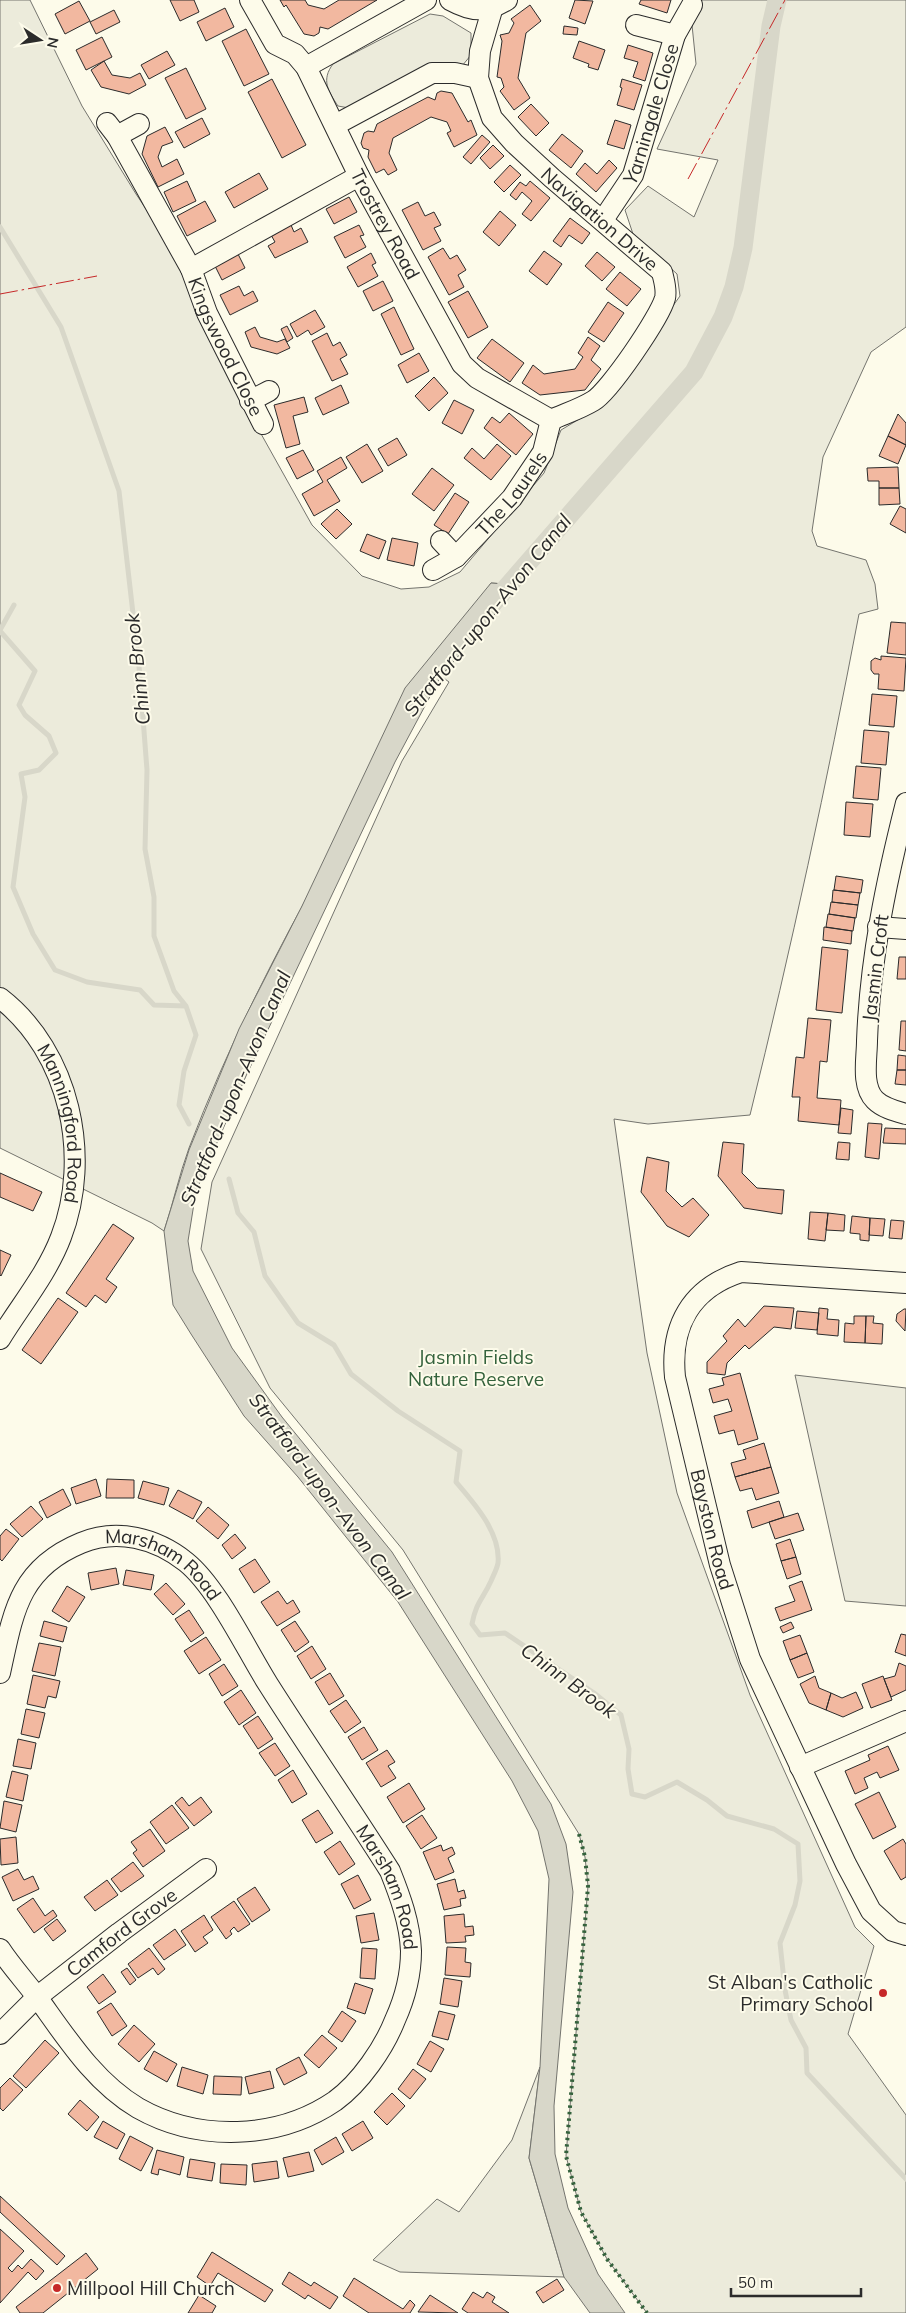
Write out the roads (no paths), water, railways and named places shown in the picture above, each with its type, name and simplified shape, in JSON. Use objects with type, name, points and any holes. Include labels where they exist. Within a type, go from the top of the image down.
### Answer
[{"type":"street","name":"Trostrey Road","points":[[250,0],[275,44],[295,54],[306,68],[359,176],[462,364],[477,378],[551,420]]},
{"type":"street","points":[[306,68],[426,0]]},
{"type":"street","points":[[450,0],[470,9],[499,5]]},
{"type":"street","name":"Navigation Drive","points":[[499,5],[480,51],[478,78],[492,118],[521,149],[662,272],[665,284],[665,297],[661,310],[647,333],[603,392],[594,401],[551,420]]},
{"type":"street","name":"Yarningale Close","points":[[603,220],[633,175],[675,35],[692,5]]},
{"type":"street","points":[[636,25],[675,35]]},
{"type":"street","points":[[335,125],[432,73],[455,73],[478,78]]},
{"type":"street","name":"Kingswood Close","points":[[139,124],[112,130],[191,269],[207,313],[263,424]]},
{"type":"street","name":"Kingswood Close","points":[[191,269],[359,176]]},
{"type":"street","points":[[250,401],[269,391]]},
{"type":"street","name":"The Laurels","points":[[433,570],[456,557],[512,498],[543,452],[551,420]]},
{"type":"street","points":[[441,541],[456,557]]},
{"type":"street","name":"Jasmin Croft","points":[[906,803],[878,927],[868,1003],[866,1078],[874,1099],[888,1109],[906,1114]]},
{"type":"street","points":[[878,927],[906,929]]},
{"type":"street","name":"Manningford Road","points":[[0,998],[32,1031],[63,1087],[70,1109],[75,1152],[73,1189],[61,1237],[40,1277],[3,1329]]},
{"type":"street","name":"Bayston Road","points":[[906,1283],[741,1272],[716,1282],[693,1300],[676,1337],[673,1356],[675,1378],[720,1565],[750,1659],[846,1864],[871,1910],[892,1931],[906,1935]]},
{"type":"street","name":"Marsham Road","points":[[0,1673],[18,1601],[47,1561],[93,1538],[117,1536],[140,1538],[157,1544],[186,1562],[206,1581],[268,1683],[390,1871],[402,1902],[409,1931],[410,1958],[406,1993],[387,2040],[378,2056],[336,2100],[292,2122],[270,2129],[235,2132],[202,2130],[138,2108],[94,2073],[0,1949]]},
{"type":"street","points":[[800,1767],[906,1720]]},
{"type":"street","name":"Camford Grove","points":[[0,2034],[37,1996],[119,1932],[206,1869]]},
{"type":"water","points":[[491,583],[520,585],[441,676],[395,762],[246,1076],[196,1191],[188,1241],[193,1271],[232,1348],[282,1417],[392,1552],[551,1804],[566,1844],[573,1892],[554,2106],[555,2154],[568,2208],[598,2274],[625,2313],[590,2313],[564,2277],[529,2158],[540,2067],[549,1879],[538,1831],[512,1781],[398,1602],[298,1477],[244,1416],[191,1334],[173,1305],[164,1231],[189,1150],[239,1029],[302,906],[405,688]]},
{"type":"waterway","name":"Stratford-upon-Avon Canal","points":[[493,603],[694,372],[723,317],[734,287],[743,248],[771,26],[777,0]]},
{"type":"waterway","name":"Chinn Brook","points":[[0,227],[61,327],[119,491],[139,666],[147,770],[145,849],[154,897],[154,936],[174,991],[186,1006],[196,1035],[184,1071],[179,1105],[189,1124]]},
{"type":"waterway","points":[[0,630],[14,605]]},
{"type":"waterway","points":[[0,631],[35,671],[19,705],[25,715],[49,736],[56,753],[39,770],[21,774],[25,797],[13,887],[33,934],[55,970],[87,982],[140,990],[154,1005],[186,1006]]},
{"type":"waterway","name":"Chinn Brook","points":[[229,1179],[238,1213],[254,1232],[265,1276],[298,1323],[334,1345],[351,1374],[398,1411],[460,1451],[456,1482],[485,1519],[491,1530],[498,1552],[497,1568],[478,1605],[472,1624],[480,1635],[505,1633],[594,1693],[621,1715],[629,1749],[628,1769],[632,1794],[645,1797],[677,1782],[707,1800],[727,1816],[774,1829],[798,1844],[800,1881],[795,1905],[780,1943],[785,1990],[791,2020],[806,2048],[807,2073],[906,2179]]},
{"type":"place","name":"St Alban's Catholic Primary School","points":[[883,1993]]},
{"type":"place","name":"Millpool Hill Church","points":[[57,2288]]},
{"type":"park label","name":"Jasmin Fields Nature Reserve","points":[[476,1368]]}]
